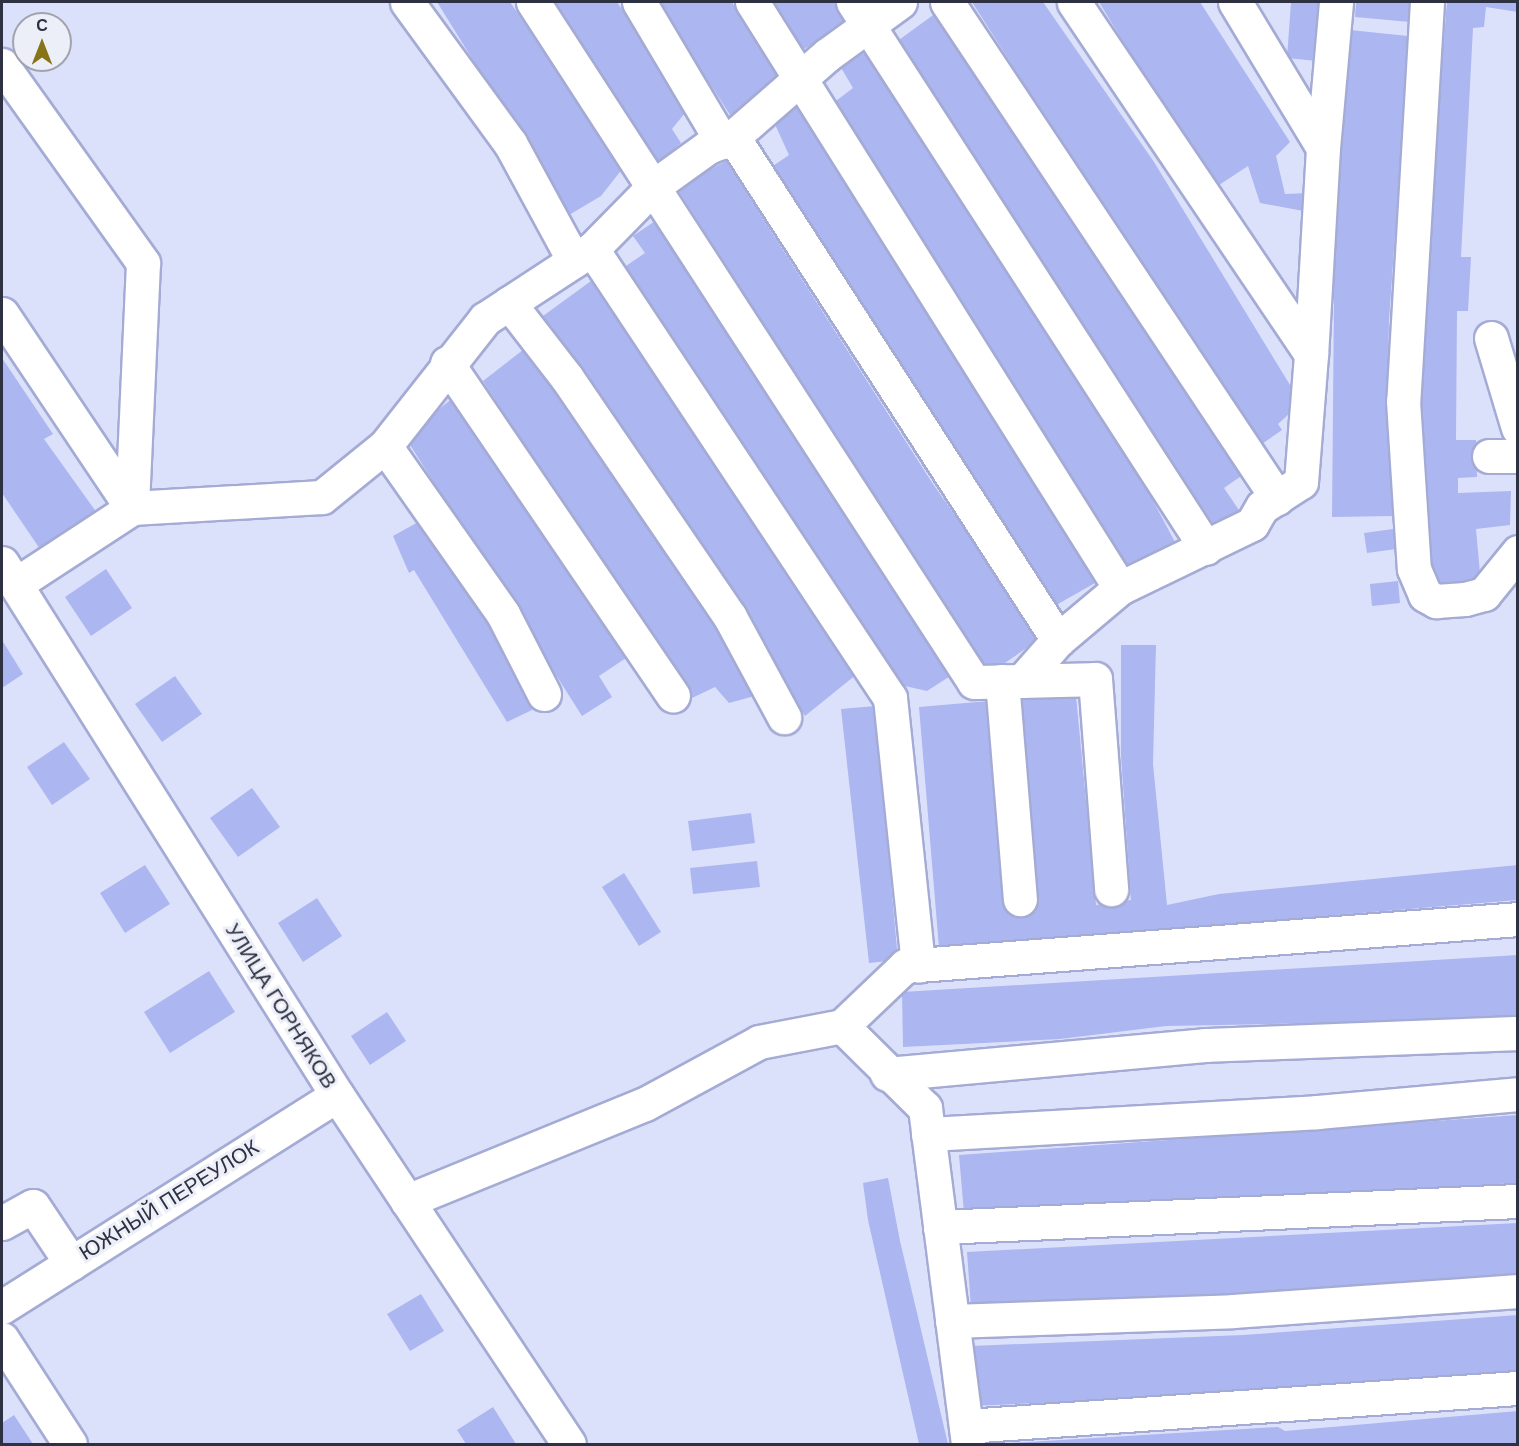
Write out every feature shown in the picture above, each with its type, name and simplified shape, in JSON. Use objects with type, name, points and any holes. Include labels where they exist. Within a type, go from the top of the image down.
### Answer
[{"type":"street","points":[[407,2],[510,143],[583,255],[890,698],[918,966]]},
{"type":"street","points":[[533,2],[974,682],[1095,679],[1111,890]]},
{"type":"street","points":[[639,2],[1058,640]]},
{"type":"street","points":[[752,2],[1120,588]]},
{"type":"street","points":[[9,573],[132,508],[322,497],[385,446],[447,363],[485,319],[583,255],[654,186],[728,139],[801,78],[860,13],[900,2]]},
{"type":"street","points":[[948,2],[1277,498]]},
{"type":"street","points":[[1074,2],[1311,354]]},
{"type":"street","points":[[1235,2],[1323,148]]},
{"type":"street","points":[[1012,681],[1120,588],[1252,524],[1262,507],[1302,482],[1323,148],[1336,2]]},
{"type":"street","points":[[1427,2],[1403,401],[1418,586],[1436,601],[1484,594],[1518,552]]},
{"type":"street","points":[[860,13],[1206,548]]},
{"type":"street","points":[[2,65],[143,263],[132,508]]},
{"type":"street","points":[[509,303],[567,378],[730,617],[783,717]]},
{"type":"street","points":[[2,314],[132,508]]},
{"type":"street","points":[[1491,338],[1518,428]]},
{"type":"street","points":[[447,363],[673,695]]},
{"type":"street","points":[[385,446],[503,614],[543,694]]},
{"type":"street","name":"УЛИЦА ГОРНЯКОВ","points":[[9,573],[337,1095],[568,1444]]},
{"type":"street","points":[[1012,681],[1020,899]]},
{"type":"street","points":[[407,1201],[645,1104],[759,1042],[842,1026],[905,966],[1518,919]]},
{"type":"street","points":[[842,1026],[887,1074],[925,1108],[967,1436],[1518,1388]]},
{"type":"street","points":[[887,1074],[1205,1045],[1518,1033]]},
{"type":"street","points":[[928,1134],[1317,1112],[1518,1094]]},
{"type":"street","name":"ЮЖНЫЙ ПЕРЕУЛОК","points":[[2,1307],[337,1095]]},
{"type":"street","points":[[940,1227],[1518,1201]]},
{"type":"street","points":[[2,1223],[33,1206],[71,1263]]},
{"type":"street","points":[[952,1321],[1233,1311],[1518,1291]]},
{"type":"street","points":[[2,1339],[70,1444]]},
{"type":"building","points":[[437,2],[510,2],[623,168],[601,196],[569,215]]},
{"type":"building","points":[[547,2],[617,2],[689,108],[672,129],[681,143],[657,163]]},
{"type":"building","points":[[657,2],[732,2],[780,77],[734,121]]},
{"type":"building","points":[[766,2],[834,2],[847,24],[797,53]]},
{"type":"building","points":[[972,2],[1043,2],[1154,162],[1301,403],[1278,424],[1282,430],[1256,448]]},
{"type":"building","points":[[1099,2],[1200,2],[1290,142],[1276,156],[1285,194],[1310,193],[1314,213],[1260,203],[1248,166],[1213,189]]},
{"type":"building","points":[[1291,2],[1322,2],[1317,61],[1287,58]]},
{"type":"building","points":[[1356,2],[1413,2],[1410,22],[1355,17]]},
{"type":"building","points":[[1447,2],[1518,2],[1518,12],[1486,7],[1484,27],[1473,28],[1461,257],[1471,257],[1468,311],[1457,311],[1456,440],[1476,440],[1477,477],[1458,478],[1458,493],[1511,491],[1510,525],[1476,529],[1481,584],[1432,587],[1425,476],[1417,474],[1421,310]]},
{"type":"building","points":[[940,10],[1247,472],[1224,488],[1241,513],[1216,528],[892,45]]},
{"type":"building","points":[[1350,30],[1408,36],[1410,104],[1402,137],[1389,320],[1387,407],[1395,516],[1332,517],[1334,298],[1325,295]]},
{"type":"building","points":[[868,51],[1136,469],[1175,542],[1151,566],[1125,577],[832,104],[853,88],[840,66]]},
{"type":"building","points":[[800,105],[1102,579],[1051,608],[767,170],[789,155],[773,120]]},
{"type":"building","points":[[726,161],[933,484],[1041,638],[989,674],[676,187]]},
{"type":"building","points":[[658,219],[955,673],[927,691],[896,684],[623,268],[645,253],[633,236]]},
{"type":"building","points":[[591,281],[857,674],[805,716],[543,316]]},
{"type":"building","points":[[528,346],[720,624],[758,695],[729,703],[715,687],[692,698],[571,516],[483,381]]},
{"type":"building","points":[[2,358],[53,434],[44,439],[97,513],[42,552],[2,493]]},
{"type":"building","points":[[454,397],[629,656],[599,676],[612,697],[582,716],[405,437]]},
{"type":"building","points":[[420,521],[482,608],[532,710],[507,722],[414,570],[409,573],[393,536]]},
{"type":"building","points":[[1393,529],[1396,549],[1367,553],[1364,533]]},
{"type":"building","points":[[106,569],[132,608],[91,636],[65,597]]},
{"type":"building","points":[[1398,581],[1400,603],[1372,606],[1370,584]]},
{"type":"building","points":[[2,640],[23,674],[2,688]]},
{"type":"building","points":[[1121,645],[1156,645],[1153,764],[1167,905],[1219,894],[1518,865],[1518,900],[939,948],[919,707],[989,701],[1010,913],[1036,912],[1020,700],[1076,696],[1096,905],[1131,900],[1121,756]]},
{"type":"building","points":[[175,676],[202,714],[162,742],[135,704]]},
{"type":"building","points":[[875,706],[898,960],[869,963],[841,709]]},
{"type":"building","points":[[64,742],[90,779],[52,805],[27,767]]},
{"type":"building","points":[[252,788],[280,827],[238,857],[210,818]]},
{"type":"building","points":[[751,813],[755,843],[692,851],[688,821]]},
{"type":"building","points":[[757,861],[760,887],[693,894],[690,868]]},
{"type":"building","points":[[145,865],[170,904],[125,933],[100,893]]},
{"type":"building","points":[[624,873],[661,932],[639,946],[602,887]]},
{"type":"building","points":[[317,898],[342,936],[303,962],[278,923]]},
{"type":"building","points":[[1518,955],[1518,1019],[1166,1026],[1060,1039],[903,1047],[902,992]]},
{"type":"building","points":[[209,971],[235,1012],[170,1053],[144,1012]]},
{"type":"building","points":[[387,1012],[406,1041],[370,1065],[351,1036]]},
{"type":"building","points":[[1518,1115],[1518,1183],[964,1213],[959,1155]]},
{"type":"building","points":[[888,1178],[900,1241],[948,1444],[919,1444],[868,1220],[863,1183]]},
{"type":"building","points":[[1518,1223],[1518,1278],[971,1308],[967,1252]]},
{"type":"building","points":[[421,1294],[444,1331],[410,1351],[387,1314]]},
{"type":"building","points":[[1518,1315],[1518,1370],[1258,1393],[972,1406],[971,1346],[1243,1335]]},
{"type":"building","points":[[493,1407],[516,1444],[466,1444],[457,1430]]},
{"type":"building","points":[[1518,1411],[1518,1444],[994,1444],[1278,1427],[1285,1431]]},
{"type":"building","points":[[14,1415],[33,1444],[2,1444],[2,1423]]}]
